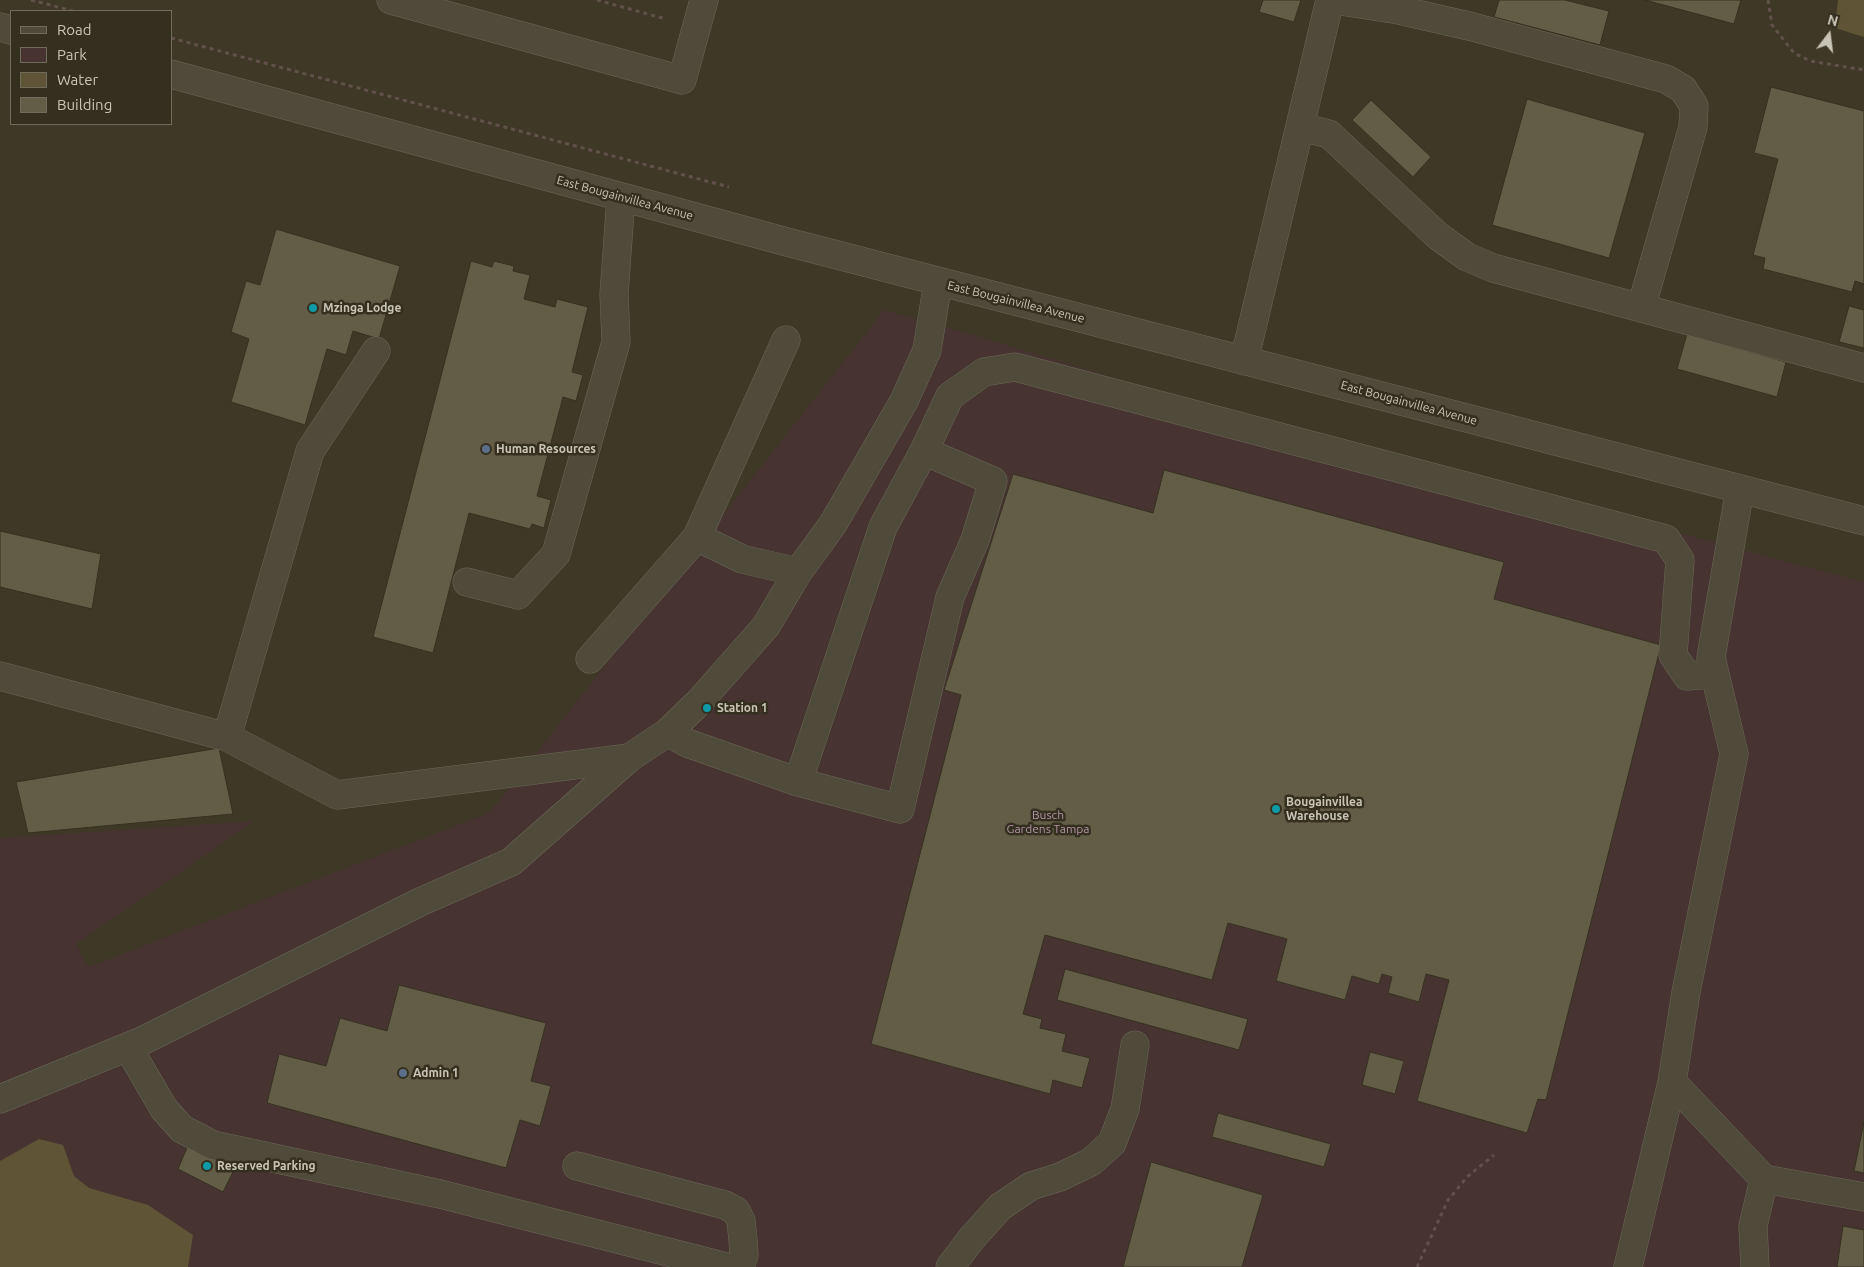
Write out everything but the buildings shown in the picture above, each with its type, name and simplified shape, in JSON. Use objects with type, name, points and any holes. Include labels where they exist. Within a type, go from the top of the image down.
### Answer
[{"type":"street","points":[[391,0],[682,80],[704,0]]},
{"type":"street","points":[[1244,361],[1332,0],[1399,10],[1469,26],[1666,79],[1683,89],[1694,106],[1693,127],[1641,308]]},
{"type":"street","name":"East Bougainvillea Avenue","points":[[172,74],[938,282],[1864,521]]},
{"type":"street","points":[[1300,127],[1329,134],[1438,236],[1467,257],[1493,268],[1864,368]]},
{"type":"street","points":[[467,582],[518,595],[556,554],[616,342],[614,294],[621,197]]},
{"type":"street","points":[[0,1099],[128,1046],[282,972],[420,902],[511,862],[629,758],[668,732],[699,702],[766,626],[798,572],[833,524],[904,401],[927,350],[938,282]]},
{"type":"street","points":[[590,659],[696,537],[786,340]]},
{"type":"street","points":[[227,737],[310,451],[376,351]]},
{"type":"street","points":[[798,782],[883,527],[924,451],[950,396],[984,372],[1015,367],[1666,540],[1680,560],[1673,655],[1686,676],[1714,674]]},
{"type":"street","points":[[668,732],[687,743],[798,782],[900,809],[950,597],[975,540],[993,481],[924,451]]},
{"type":"street","points":[[1628,1267],[1672,1082],[1686,992],[1734,754],[1710,658],[1740,489]]},
{"type":"street","points":[[696,537],[742,559],[798,572]]},
{"type":"street","points":[[0,676],[227,737],[337,795],[629,758]]},
{"type":"street","points":[[950,1267],[972,1238],[1000,1207],[1030,1186],[1060,1176],[1092,1162],[1112,1143],[1125,1109],[1135,1045]]},
{"type":"street","points":[[128,1046],[164,1109],[182,1129],[213,1145],[440,1194],[727,1267]]},
{"type":"street","points":[[1672,1082],[1764,1179],[1864,1197]]},
{"type":"street","points":[[577,1166],[725,1205],[736,1211],[742,1221],[744,1255],[740,1267]]},
{"type":"street","points":[[1755,1267],[1754,1226],[1764,1179]]},
{"type":"path","points":[[31,0],[69,10]]},
{"type":"path","points":[[597,0],[674,21]]},
{"type":"path","points":[[1768,0],[1772,25],[1794,53],[1810,61],[1864,70]]},
{"type":"path","points":[[172,38],[729,187]]},
{"type":"path","points":[[1417,1267],[1448,1200],[1468,1176],[1494,1155]]},
{"type":"green space","name":"Busch Gardens Tampa","points":[[884,310],[974,335],[1248,419],[1864,582],[1864,1267],[0,1267],[0,838],[255,821],[76,944],[88,967],[489,813]]},
{"type":"water","points":[[1838,0],[1864,0],[1864,37],[1835,28]]},
{"type":"water","points":[[39,1139],[63,1145],[74,1176],[89,1188],[148,1205],[193,1235],[188,1267],[0,1267],[0,1161]]},
{"type":"place","name":"Mzinga Lodge","points":[[313,308]]},
{"type":"place","name":"Human Resources","points":[[486,449]]},
{"type":"place","name":"Station 1","points":[[707,708]]},
{"type":"place","name":"Bougainvillea Warehouse","points":[[1276,809]]},
{"type":"place","name":"Admin 1","points":[[403,1073]]},
{"type":"place","name":"Reserved Parking","points":[[207,1166]]}]
